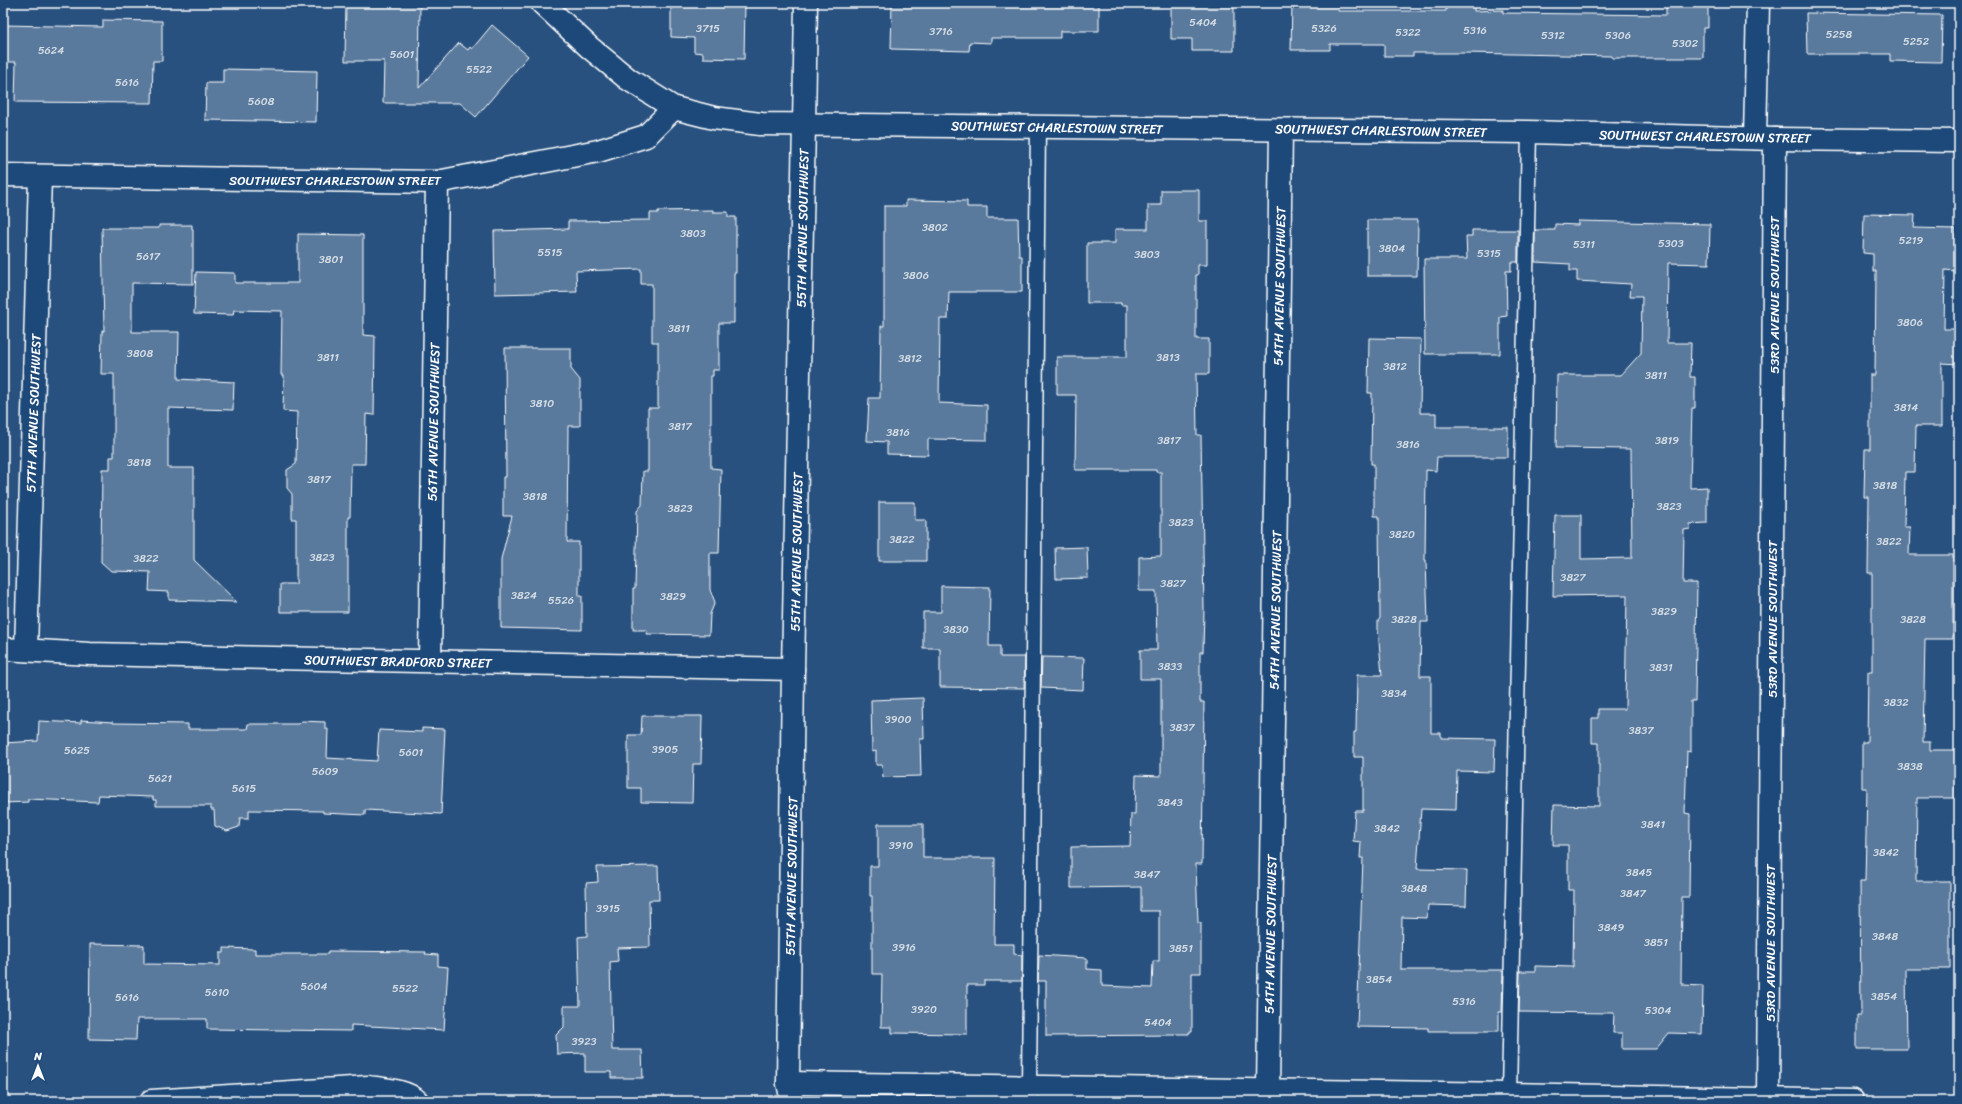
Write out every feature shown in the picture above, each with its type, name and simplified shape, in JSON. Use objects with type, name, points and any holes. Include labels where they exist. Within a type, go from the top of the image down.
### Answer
[{"type":"street","name":"SOUTHWEST CHARLESTOWN STREET","points":[[542,3],[589,47],[628,79],[674,108],[714,118],[755,124],[1528,132],[1765,138],[1959,140]]},
{"type":"street","name":"55TH AVENUE SOUTHWEST","points":[[790,1092],[793,669],[806,3]]},
{"type":"street","name":"53RD AVENUE SOUTHWEST","points":[[1758,3],[1765,138],[1768,1099]]},
{"type":"street","name":"SOUTHWEST CHARLESTOWN STREET","points":[[3,175],[40,177],[437,182],[605,149],[646,136],[674,108]]},
{"type":"street","name":"54TH AVENUE SOUTHWEST","points":[[1268,1090],[1281,130]]},
{"type":"street","name":"57TH AVENUE SOUTHWEST","points":[[26,650],[40,177]]},
{"type":"street","name":"56TH AVENUE SOUTHWEST","points":[[430,661],[437,182]]},
{"type":"street","name":"SOUTHWEST BRADFORD STREET","points":[[3,649],[90,654],[793,669]]},
{"type":"street","points":[[151,1101],[368,1087],[413,1097],[416,1101]]},
{"type":"street","points":[[790,1092],[1029,1087],[1184,1095],[1268,1090],[1509,1094],[1565,1098],[1853,1101]]},
{"type":"lane","points":[[1029,1087],[1038,126]]},
{"type":"lane","points":[[1509,1094],[1528,132]]},
{"type":"building","points":[[346,3],[420,3],[419,88],[459,43],[468,50],[470,47],[472,49],[492,25],[528,56],[476,117],[460,103],[383,103],[384,61],[345,61]]},
{"type":"building","points":[[671,3],[745,3],[744,59],[703,58],[703,53],[694,52],[694,38],[671,37]]},
{"type":"building","points":[[892,3],[1099,3],[1099,31],[1060,31],[1060,38],[991,38],[991,43],[970,42],[969,51],[891,49]]},
{"type":"building","points":[[1183,3],[1234,3],[1234,51],[1192,51],[1192,39],[1171,39],[1171,5],[1183,5]]},
{"type":"building","points":[[1292,3],[1338,3],[1338,11],[1446,11],[1446,3],[1474,3],[1474,11],[1503,10],[1503,13],[1666,15],[1666,4],[1708,4],[1708,28],[1703,28],[1703,58],[1612,58],[1612,56],[1464,53],[1413,53],[1413,56],[1384,56],[1384,44],[1330,44],[1330,50],[1291,50]]},
{"type":"building","points":[[1806,13],[1942,15],[1941,62],[1890,61],[1890,54],[1807,54]]},
{"type":"building","points":[[103,20],[162,21],[162,61],[153,61],[152,103],[15,102],[16,62],[3,62],[3,25],[103,27]]},
{"type":"building","points":[[223,69],[317,71],[316,122],[205,120],[206,83],[223,83]]},
{"type":"building","points":[[1161,190],[1199,190],[1199,221],[1207,221],[1207,265],[1198,265],[1198,275],[1196,275],[1196,339],[1209,339],[1209,374],[1196,374],[1197,435],[1201,435],[1204,610],[1203,652],[1200,652],[1200,702],[1204,702],[1202,864],[1196,864],[1198,923],[1201,923],[1201,973],[1192,973],[1192,1032],[1189,1032],[1189,1034],[1046,1036],[1046,981],[1038,981],[1039,955],[1087,958],[1087,969],[1102,970],[1102,986],[1152,988],[1153,961],[1159,961],[1159,911],[1141,911],[1141,887],[1071,888],[1071,847],[1130,846],[1131,814],[1135,814],[1136,775],[1161,776],[1161,679],[1140,679],[1140,650],[1157,650],[1156,591],[1139,591],[1139,557],[1161,556],[1161,472],[1156,472],[1156,470],[1075,470],[1076,395],[1057,395],[1057,357],[1127,357],[1127,305],[1121,305],[1121,303],[1087,303],[1087,243],[1115,243],[1115,229],[1148,229],[1148,205],[1161,205]]},
{"type":"building","points":[[906,200],[967,201],[967,207],[987,207],[987,218],[1018,218],[1019,256],[1022,256],[1022,292],[949,292],[948,319],[940,319],[939,403],[987,405],[987,440],[928,439],[928,455],[887,454],[887,442],[867,441],[869,398],[880,398],[881,326],[884,326],[884,206],[906,206]]},
{"type":"building","points":[[713,210],[713,212],[728,212],[728,217],[736,217],[734,323],[719,323],[719,370],[713,370],[713,376],[711,376],[711,468],[721,469],[719,553],[710,553],[710,590],[715,602],[710,614],[709,635],[647,634],[647,630],[633,630],[633,589],[635,589],[637,511],[642,505],[643,471],[648,471],[648,408],[658,408],[658,342],[652,342],[652,284],[641,284],[641,269],[576,271],[577,292],[495,294],[494,231],[568,229],[568,221],[650,220],[650,213],[658,213],[658,211]]},
{"type":"building","points":[[1864,214],[1915,215],[1914,228],[1956,229],[1955,271],[1945,270],[1944,329],[1959,329],[1959,364],[1942,363],[1942,426],[1916,426],[1915,472],[1905,472],[1904,527],[1910,527],[1909,555],[1953,555],[1953,639],[1925,639],[1923,742],[1930,742],[1930,750],[1959,750],[1959,798],[1917,798],[1916,881],[1950,881],[1950,969],[1906,969],[1907,1049],[1857,1049],[1857,1015],[1861,1015],[1860,881],[1865,881],[1867,788],[1862,788],[1862,742],[1867,742],[1868,672],[1872,672],[1872,573],[1868,573],[1869,497],[1864,497],[1865,449],[1870,449],[1870,375],[1875,375],[1876,271],[1873,271],[1873,254],[1863,253]]},
{"type":"building","points":[[1367,220],[1418,220],[1417,276],[1367,276]]},
{"type":"building","points":[[1578,221],[1710,224],[1709,264],[1668,263],[1667,343],[1691,343],[1690,377],[1695,377],[1695,408],[1692,408],[1690,488],[1707,487],[1707,523],[1690,524],[1690,529],[1684,530],[1683,583],[1697,583],[1695,701],[1691,701],[1691,752],[1687,751],[1685,813],[1690,814],[1689,897],[1682,897],[1681,983],[1683,983],[1683,985],[1703,986],[1702,1034],[1669,1033],[1656,1049],[1622,1049],[1622,1033],[1613,1033],[1614,1013],[1519,1012],[1520,971],[1536,971],[1536,966],[1573,967],[1574,890],[1568,890],[1568,845],[1553,845],[1554,805],[1599,806],[1599,743],[1592,743],[1592,718],[1598,718],[1598,709],[1625,709],[1627,595],[1553,596],[1555,515],[1581,515],[1581,559],[1632,558],[1631,449],[1556,448],[1557,375],[1621,375],[1641,353],[1642,296],[1630,296],[1631,284],[1577,281],[1577,271],[1570,271],[1570,264],[1535,262],[1535,230],[1555,230],[1555,224],[1578,225]]},
{"type":"building","points":[[159,225],[192,225],[193,284],[132,283],[132,332],[179,332],[178,379],[234,382],[233,410],[168,408],[168,468],[194,468],[194,560],[237,602],[169,600],[169,592],[149,591],[150,572],[111,571],[101,562],[102,469],[110,469],[110,457],[114,457],[114,374],[101,374],[102,331],[104,331],[102,228],[159,228]]},
{"type":"building","points":[[1472,230],[1518,230],[1518,262],[1511,262],[1511,271],[1506,271],[1507,316],[1500,317],[1500,354],[1425,354],[1424,259],[1467,259],[1466,236],[1472,236]]},
{"type":"building","points":[[298,234],[363,235],[363,335],[375,336],[374,415],[366,414],[365,464],[351,464],[350,517],[348,517],[348,612],[280,612],[280,584],[296,584],[296,519],[292,519],[292,494],[287,488],[287,470],[296,464],[297,412],[283,411],[284,375],[281,375],[282,311],[234,310],[233,315],[194,314],[196,272],[235,273],[235,283],[298,283]]},
{"type":"building","points":[[1369,338],[1421,339],[1420,413],[1436,413],[1436,427],[1508,427],[1508,457],[1437,457],[1436,471],[1426,470],[1425,560],[1428,622],[1421,622],[1420,676],[1431,676],[1431,733],[1441,733],[1441,738],[1495,739],[1494,772],[1457,771],[1456,810],[1421,809],[1417,869],[1467,870],[1466,906],[1428,905],[1427,918],[1402,917],[1401,970],[1503,970],[1502,1012],[1499,1012],[1499,1031],[1428,1031],[1428,1028],[1357,1027],[1363,858],[1360,858],[1361,842],[1353,841],[1355,811],[1363,811],[1363,757],[1354,757],[1357,675],[1382,675],[1378,630],[1378,621],[1380,618],[1379,516],[1374,516],[1374,464],[1371,464],[1372,393],[1368,393]]},
{"type":"building","points":[[505,348],[571,348],[571,369],[580,380],[580,426],[568,426],[567,542],[579,542],[579,596],[582,596],[582,630],[501,628],[501,559],[512,516],[503,516],[503,477],[506,477]]},
{"type":"building","points":[[879,502],[915,502],[915,520],[926,520],[926,561],[879,561]]},
{"type":"building","points":[[1087,547],[1088,578],[1056,579],[1055,548]]},
{"type":"building","points":[[941,586],[990,587],[989,646],[1000,646],[1000,657],[1025,657],[1024,688],[940,687],[940,648],[923,648],[923,612],[941,612]]},
{"type":"building","points":[[1042,657],[1084,658],[1083,690],[1041,688]]},
{"type":"building","points":[[923,698],[924,739],[920,739],[921,776],[883,777],[882,765],[876,765],[876,751],[872,752],[871,700]]},
{"type":"building","points":[[642,716],[702,716],[701,764],[693,764],[692,803],[641,802],[641,788],[628,788],[628,735],[641,735]]},
{"type":"building","points":[[81,720],[113,723],[188,724],[188,729],[247,729],[248,724],[298,724],[302,721],[325,722],[325,729],[328,729],[327,758],[377,761],[379,730],[422,732],[422,728],[445,729],[441,814],[365,810],[365,815],[323,813],[323,811],[249,810],[249,818],[240,818],[239,827],[227,831],[215,826],[214,810],[211,810],[211,806],[156,806],[156,800],[153,800],[153,797],[99,795],[98,802],[28,799],[28,802],[3,803],[3,743],[38,741],[39,721],[81,723]]},
{"type":"building","points":[[878,824],[923,824],[923,858],[995,858],[994,944],[1014,944],[1014,954],[1022,955],[1022,981],[984,981],[984,985],[967,985],[967,1034],[892,1033],[892,1027],[881,1027],[882,974],[872,974],[872,896],[870,896],[870,866],[878,866]]},
{"type":"building","points":[[658,866],[659,900],[649,900],[650,947],[617,948],[618,961],[610,962],[612,1050],[642,1050],[643,1078],[611,1078],[611,1072],[585,1072],[585,1053],[557,1054],[556,1035],[564,1027],[564,1006],[580,1006],[578,937],[587,936],[586,883],[598,882],[597,867]]},
{"type":"building","points":[[90,944],[144,945],[144,964],[220,965],[220,953],[224,953],[224,948],[255,949],[255,954],[328,954],[328,951],[426,952],[425,954],[438,955],[438,966],[448,967],[444,1030],[351,1025],[351,1031],[207,1029],[207,1019],[137,1019],[136,1040],[89,1039]]}]
